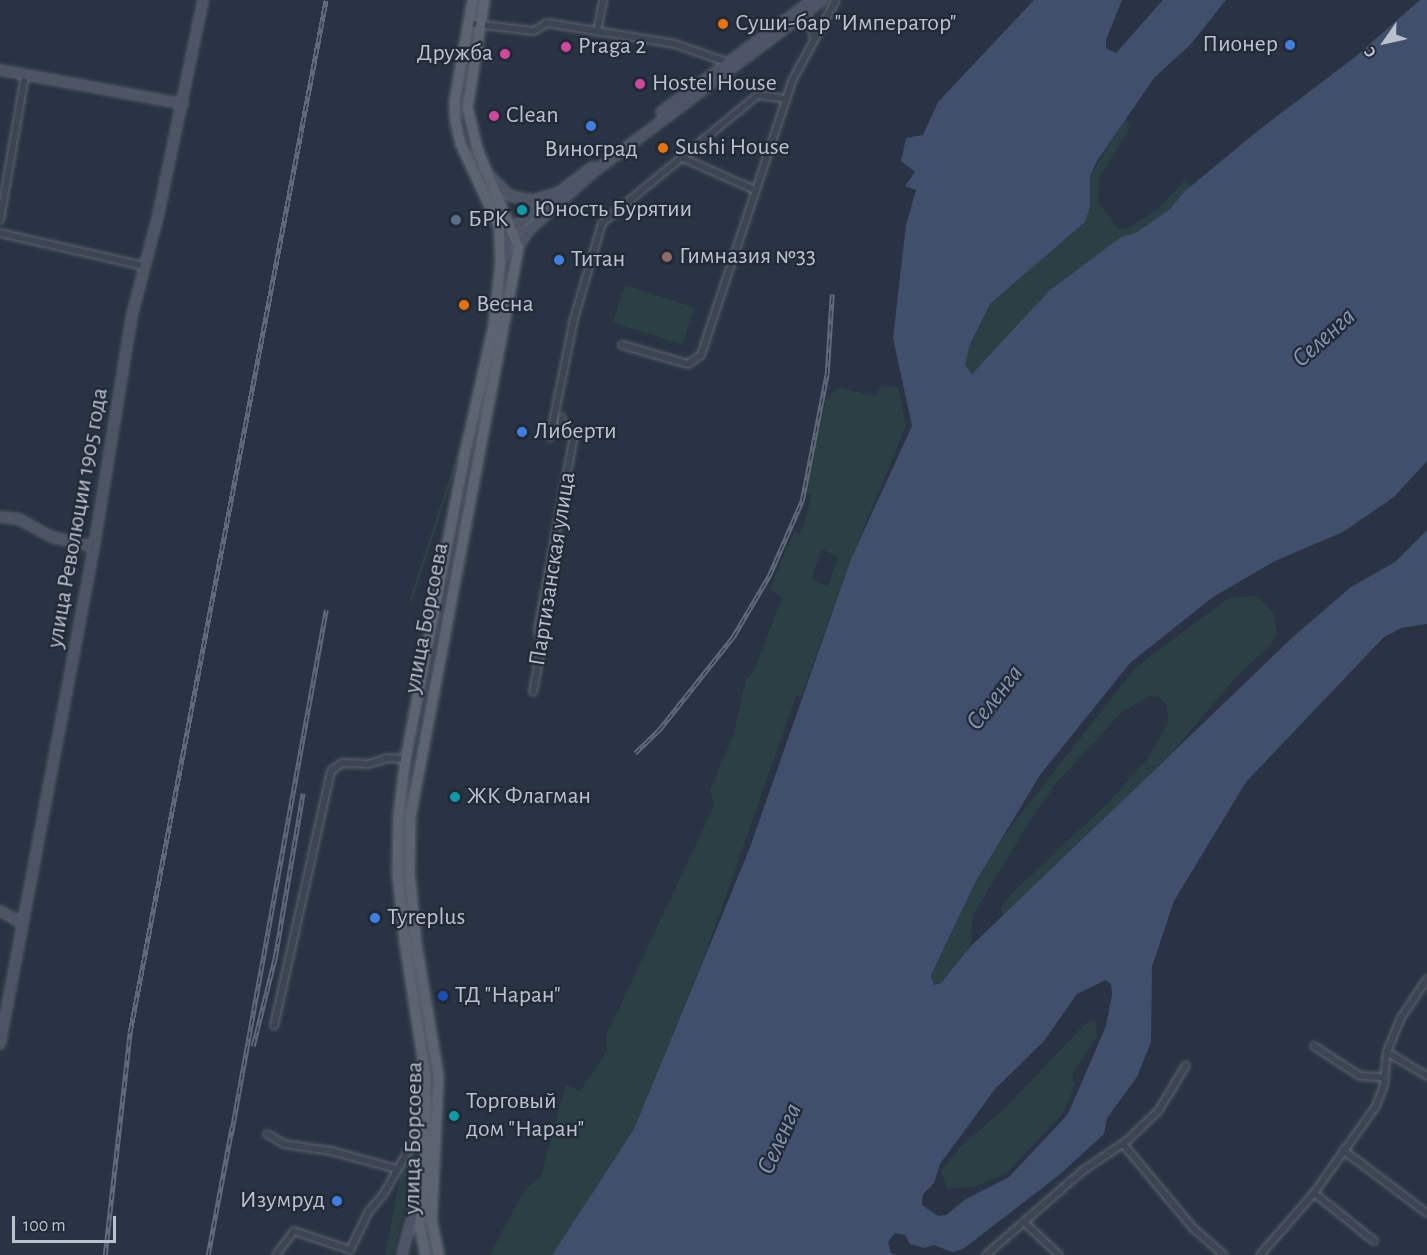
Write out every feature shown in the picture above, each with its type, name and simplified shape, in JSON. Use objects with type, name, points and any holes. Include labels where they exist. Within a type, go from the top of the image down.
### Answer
[{"type":"main road","name":"улица Революции 1905 года","points":[[0,1044],[94,547],[132,315],[183,104],[202,0]]},
{"type":"main road","name":"улица Борсоева","points":[[425,1255],[419,1224],[425,1167],[423,1054],[405,947],[397,873],[398,815],[405,759],[465,451],[493,326],[500,263],[499,227],[467,159],[455,121],[454,101],[472,0]]},
{"type":"main road","points":[[484,0],[467,107],[477,149],[492,178],[511,234],[519,247],[529,230],[591,174],[813,0]]},
{"type":"main road","points":[[500,263],[511,234],[560,191],[823,0]]},
{"type":"main road","points":[[0,70],[183,104]]},
{"type":"main road","points":[[569,185],[591,174]]},
{"type":"main road","points":[[492,178],[509,195],[519,198],[533,200],[560,191]]},
{"type":"main road","points":[[499,227],[511,234]]},
{"type":"main road","name":"улица Борсоева","points":[[438,1255],[430,1220],[438,1076],[416,944],[410,873],[410,816],[519,247]]},
{"type":"main road","points":[[493,326],[505,328]]},
{"type":"main road","points":[[0,517],[14,517],[52,537],[94,547]]},
{"type":"main road","points":[[405,759],[419,762]]},
{"type":"main road","points":[[0,911],[22,923]]},
{"type":"main road","points":[[402,1255],[425,1167]]},
{"type":"street","points":[[597,32],[603,0]]},
{"type":"street","points":[[622,345],[688,364],[701,355],[753,189],[785,99],[814,37],[836,0]]},
{"type":"street","points":[[806,12],[814,37]]},
{"type":"street","points":[[467,23],[534,31],[547,23],[675,44],[732,64]]},
{"type":"street","points":[[0,220],[26,75]]},
{"type":"street","points":[[550,437],[574,319],[602,223],[759,95],[785,99]]},
{"type":"street","points":[[683,158],[753,189]]},
{"type":"street","points":[[0,232],[144,266]]},
{"type":"street","name":"Партизанская улица","points":[[533,692],[542,645],[538,630],[574,436],[562,427],[562,418]]},
{"type":"street","points":[[274,1026],[331,771],[342,763],[369,764],[387,758],[405,759]]},
{"type":"street","points":[[1260,1255],[1314,1193],[1376,1106],[1384,1085],[1382,1077],[1386,1052],[1401,1018],[1427,980]]},
{"type":"street","points":[[1314,1046],[1360,1076],[1382,1077]]},
{"type":"street","points":[[1386,1052],[1427,1076]]},
{"type":"street","points":[[986,1255],[1082,1172],[1124,1144],[1159,1110],[1186,1065]]},
{"type":"street","points":[[276,1255],[294,1231],[351,1250],[369,1210],[383,1195],[424,1122]]},
{"type":"street","points":[[267,1134],[284,1144],[331,1151],[397,1169]]},
{"type":"street","points":[[1124,1144],[1192,1228],[1224,1255]]},
{"type":"street","points":[[1343,1150],[1427,1213]]},
{"type":"street","points":[[1314,1193],[1374,1240]]},
{"type":"street","points":[[1024,1222],[1059,1255]]},
{"type":"green space","points":[[1125,119],[1131,126],[1099,178],[1098,202],[1118,229],[1129,228],[1161,206],[1185,180],[1191,187],[1170,209],[1137,232],[1121,237],[1050,290],[977,371],[968,373],[965,365],[970,344],[990,304],[1085,222],[1090,207],[1090,176]]},
{"type":"green space","points":[[625,285],[694,308],[682,345],[613,322]]},
{"type":"green space","points":[[497,331],[500,332],[412,602],[409,601]]},
{"type":"green space","points":[[880,386],[898,387],[906,426],[851,559],[801,697],[796,696],[705,955],[634,1129],[552,1255],[490,1255],[524,1191],[541,1176],[566,1085],[580,1091],[607,1051],[606,1036],[714,806],[710,790],[733,736],[746,680],[754,671],[782,598],[770,589],[794,531],[801,533],[812,495],[805,492],[826,399],[838,388],[877,396]],"holes":[[[821,549],[838,557],[828,587],[812,579]]]},
{"type":"green space","points":[[1257,596],[1273,612],[1277,631],[1272,644],[1238,675],[1173,751],[1003,916],[1001,907],[1012,893],[1108,803],[1148,758],[1168,723],[1167,706],[1159,697],[1149,696],[1122,712],[1059,780],[1034,814],[973,915],[970,947],[941,983],[934,985],[931,975],[976,881],[1003,837],[1136,667],[1229,598]]},
{"type":"green space","points":[[1095,1020],[1097,1036],[1072,1074],[1075,1085],[1063,1113],[1007,1173],[974,1187],[948,1188],[941,1172],[959,1148],[1007,1106],[1086,1023]]},
{"type":"green space","points":[[439,1135],[442,1135],[438,1226],[447,1255],[442,1255],[433,1228]]},
{"type":"green space","points":[[417,1140],[412,1177],[393,1255],[385,1255],[404,1157]]},
{"type":"water","name":"Селенга","points":[[1034,0],[1122,0],[1106,40],[1106,48],[1116,53],[1163,0],[1226,0],[1191,44],[1154,78],[1097,161],[1090,176],[1090,207],[1085,222],[990,304],[970,344],[965,365],[972,374],[1050,290],[1121,237],[1137,232],[1170,209],[1185,191],[1260,129],[1355,57],[1420,0],[1427,0],[1427,461],[1394,497],[1343,532],[1275,561],[1213,597],[1130,663],[1040,775],[976,881],[931,975],[934,985],[941,983],[970,947],[1294,636],[1351,587],[1395,562],[1427,530],[1427,624],[1401,628],[1383,638],[1246,782],[1174,901],[1152,967],[1151,1042],[1137,1077],[1107,1118],[1104,1134],[1058,1176],[963,1249],[952,1252],[934,1245],[924,1248],[910,1244],[905,1235],[895,1233],[888,1242],[891,1253],[897,1255],[552,1255],[634,1129],[749,850],[851,559],[912,426],[893,338],[906,225],[916,190],[905,186],[915,172],[901,161],[906,138],[923,135],[938,102]],"holes":[[[1106,980],[1111,984],[1112,995],[1106,1026],[1068,1114],[1009,1177],[966,1199],[946,1215],[938,1216],[922,1205],[923,1194],[934,1183],[940,1164],[995,1089],[1044,1041],[1077,994]]]},
{"type":"railway","points":[[105,1255],[130,1032],[326,0]]},
{"type":"railway","points":[[635,753],[659,730],[733,637],[769,576],[802,501],[827,374],[832,294]]},
{"type":"railway","points":[[231,1135],[326,610]]},
{"type":"railway","points":[[253,1046],[275,958],[303,793]]},
{"type":"railway","points":[[208,1255],[232,1127]]},
{"type":"place","name":"Суши-бар \"Император\"","points":[[723,24]]},
{"type":"place","name":"Пионер","points":[[1290,45]]},
{"type":"place","name":"Praga 2","points":[[566,47]]},
{"type":"place","name":"Дружба","points":[[505,54]]},
{"type":"place","name":"Hostel House","points":[[640,84]]},
{"type":"place","name":"Clean","points":[[494,116]]},
{"type":"place","name":"Виноград","points":[[591,126]]},
{"type":"place","name":"Sushi House","points":[[663,148]]},
{"type":"place","name":"Юность Бурятии","points":[[522,210]]},
{"type":"place","name":"БРК","points":[[456,220]]},
{"type":"place","name":"Гимназия №33","points":[[667,257]]},
{"type":"place","name":"Титан","points":[[559,260]]},
{"type":"place","name":"Весна","points":[[464,305]]},
{"type":"place","name":"Либерти","points":[[522,432]]},
{"type":"place","name":"ЖК Флагман","points":[[455,797]]},
{"type":"place","name":"Tyreplus","points":[[375,918]]},
{"type":"place","name":"ТД \"Наран\"","points":[[443,996]]},
{"type":"place","name":"Торговый дом \"Наран\"","points":[[454,1116]]},
{"type":"place","name":"Изумруд","points":[[337,1201]]}]
